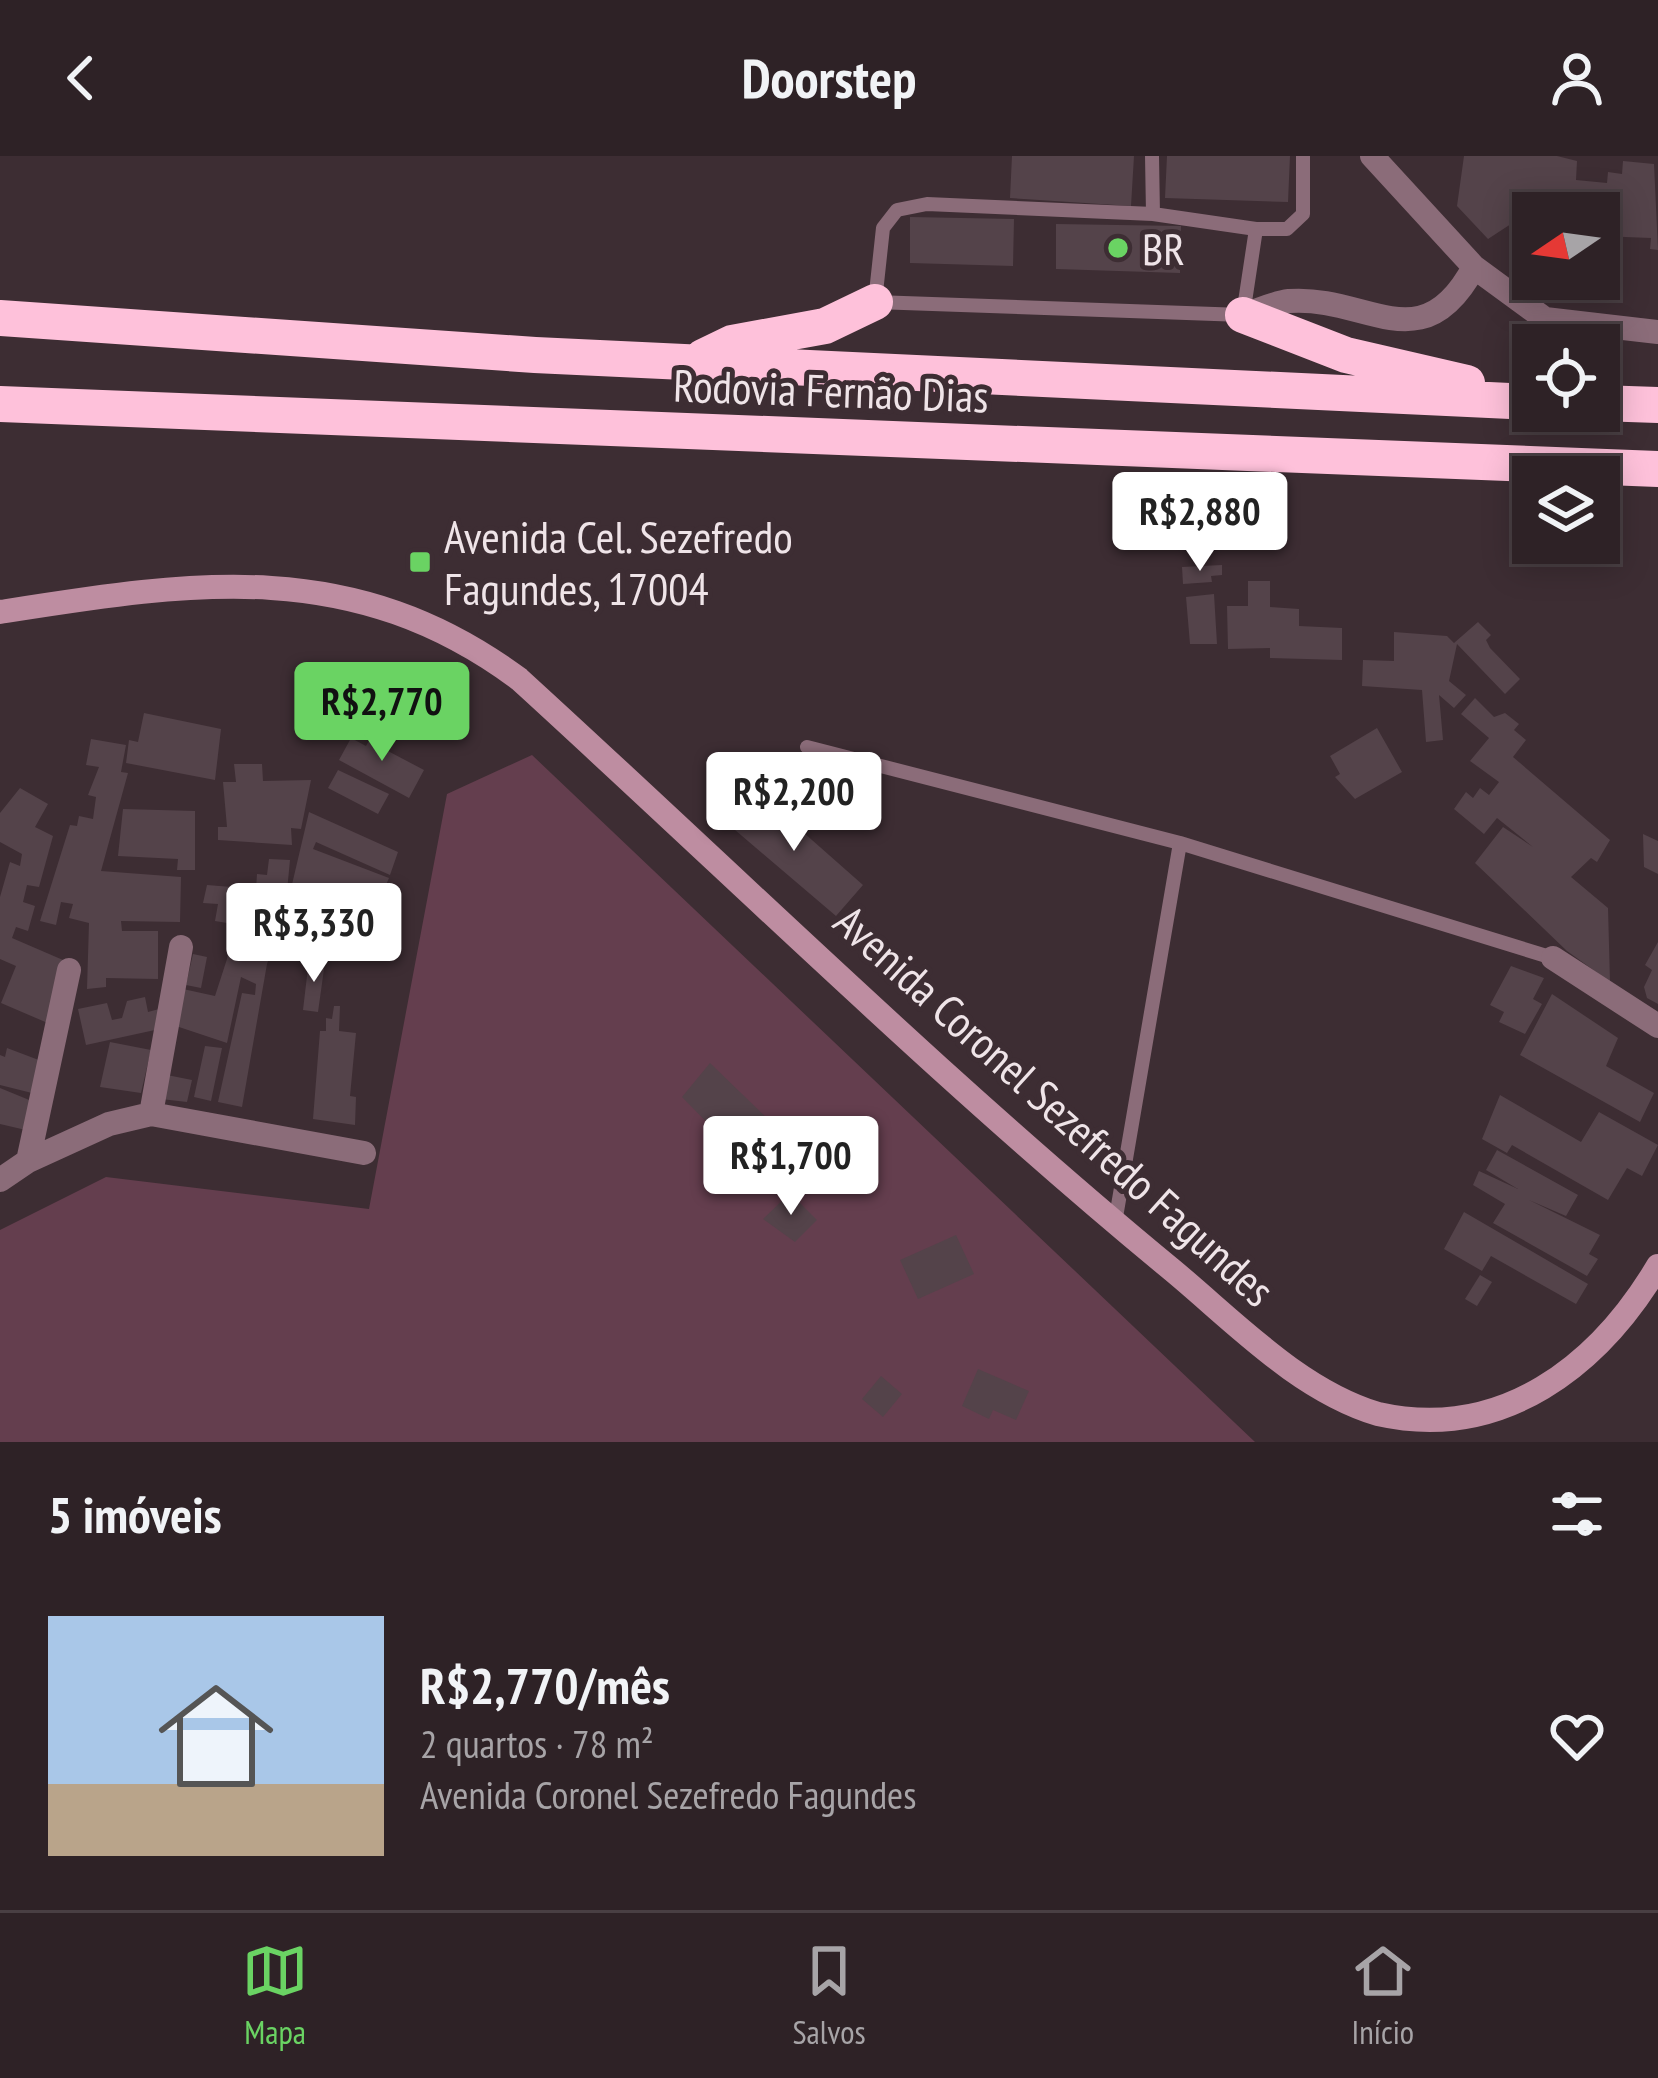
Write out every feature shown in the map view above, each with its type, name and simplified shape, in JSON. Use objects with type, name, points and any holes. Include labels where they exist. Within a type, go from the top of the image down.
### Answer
[{"type":"highway","points":[[692,363],[732,343],[825,326],[875,302]]},
{"type":"highway","points":[[1243,315],[1325,348],[1512,397]]},
{"type":"highway","name":"Rodovia Fernão Dias","points":[[0,318],[692,363],[1512,400]]},
{"type":"highway","name":"Rodovia Fernão Dias","points":[[0,404],[1658,470]]},
{"type":"highway","points":[[1620,404],[1658,405]]},
{"type":"main road","name":"Avenida Coronel Sezefredo Fagundes","points":[[0,612],[124,593],[245,583],[356,598],[479,649],[519,679],[1115,1223],[1307,1381],[1378,1414],[1436,1422],[1514,1407],[1576,1372],[1626,1319],[1658,1265]]},
{"type":"street","points":[[1372,156],[1474,266],[1545,319],[1658,332]]},
{"type":"street","points":[[1243,315],[1290,301],[1414,319],[1439,312],[1460,292],[1474,266]]},
{"type":"street","points":[[151,1114],[182,947]]},
{"type":"street","points":[[1553,958],[1658,1026]]},
{"type":"street","points":[[28,1161],[69,970]]},
{"type":"street","points":[[0,1180],[28,1161],[109,1124],[151,1114],[364,1153]]},
{"type":"lane","points":[[1152,156],[1153,214]]},
{"type":"lane","points":[[1256,229],[1243,315],[875,302],[883,228],[897,210],[927,204],[1153,214],[1287,229],[1303,214],[1303,156]]},
{"type":"lane","points":[[807,747],[1180,843],[1553,958]]},
{"type":"lane","points":[[1115,1223],[1180,843]]},
{"type":"shaded area","points":[[532,755],[1255,1442],[0,1442],[0,1230],[106,1177],[369,1209],[447,794]]},
{"type":"building","points":[[1012,156],[1134,156],[1131,206],[1010,198]]},
{"type":"building","points":[[1167,156],[1290,156],[1288,202],[1165,198]]},
{"type":"building","points":[[1464,156],[1557,156],[1577,161],[1576,180],[1607,183],[1608,172],[1622,174],[1623,161],[1654,164],[1658,250],[1650,249],[1651,238],[1620,237],[1620,192],[1512,192],[1512,223],[1488,239],[1457,206]]},
{"type":"building","name":"BR","points":[[910,217],[1014,219],[1013,266],[910,263]]},
{"type":"building","name":"BR","points":[[1056,224],[1181,226],[1180,273],[1056,269]]},
{"type":"building","points":[[1222,565],[1222,575],[1211,576],[1212,582],[1183,584],[1182,567]]},
{"type":"building","points":[[1248,581],[1270,581],[1270,607],[1299,609],[1299,626],[1342,628],[1342,660],[1270,658],[1270,648],[1228,649],[1227,606],[1248,606]]},
{"type":"building","points":[[1214,594],[1217,644],[1190,644],[1186,597]]},
{"type":"building","points":[[1478,622],[1491,635],[1486,640],[1490,648],[1520,679],[1505,694],[1457,644],[1449,681],[1466,695],[1454,708],[1439,695],[1443,740],[1426,742],[1422,690],[1362,686],[1363,660],[1394,661],[1394,632],[1447,636],[1454,643]]},
{"type":"building","points":[[1475,698],[1494,717],[1505,713],[1519,724],[1514,730],[1526,740],[1513,757],[1610,840],[1597,862],[1591,858],[1571,877],[1608,908],[1610,982],[1567,951],[1475,863],[1503,827],[1533,847],[1497,818],[1484,834],[1454,809],[1466,792],[1473,798],[1480,788],[1489,795],[1499,782],[1470,761],[1489,738],[1461,714]]},
{"type":"building","points":[[144,713],[221,729],[215,780],[126,763],[129,740],[138,742]]},
{"type":"building","points":[[1377,728],[1402,772],[1355,799],[1335,777],[1340,774],[1330,756]]},
{"type":"building","points":[[375,730],[392,739],[386,750],[424,770],[409,798],[339,760],[351,738],[366,746]]},
{"type":"building","points":[[91,739],[126,745],[121,772],[128,773],[101,871],[181,877],[180,922],[121,921],[122,931],[158,931],[158,979],[106,978],[106,987],[87,989],[89,923],[69,918],[73,904],[61,902],[56,925],[40,921],[70,825],[77,826],[79,816],[93,819],[96,797],[88,795],[99,767],[86,765]]},
{"type":"building","points":[[234,764],[262,764],[263,781],[311,780],[301,829],[291,828],[292,845],[218,840],[218,827],[227,827],[223,782],[236,782]]},
{"type":"building","points":[[338,770],[389,794],[378,814],[328,788]]},
{"type":"building","points":[[20,788],[48,804],[35,827],[53,836],[39,887],[27,885],[23,902],[35,906],[28,931],[16,927],[12,938],[63,960],[50,1024],[1,1003],[16,966],[0,959],[0,897],[10,862],[20,866],[22,854],[0,842],[0,813]]},
{"type":"building","points":[[742,791],[791,831],[795,825],[863,885],[836,916],[721,818]]},
{"type":"building","points":[[123,809],[195,811],[195,870],[177,870],[178,859],[118,856]]},
{"type":"building","points":[[309,812],[398,852],[390,875],[316,842],[313,849],[389,878],[368,926],[290,893]]},
{"type":"building","points":[[1643,834],[1658,841],[1658,874],[1644,867]]},
{"type":"building","points":[[269,859],[290,860],[285,912],[267,964],[242,1107],[218,1102],[242,993],[255,995],[256,984],[241,977],[227,1043],[176,1026],[183,989],[215,996],[227,959],[233,924],[215,921],[218,904],[203,903],[207,885],[256,889],[257,874],[267,875]]},
{"type":"building","points":[[1658,942],[1658,1004],[1647,998],[1644,987],[1652,970],[1645,965]]},
{"type":"building","points":[[193,954],[207,957],[201,988],[186,985]]},
{"type":"building","points":[[309,959],[325,962],[318,1012],[303,1010]]},
{"type":"building","points":[[1511,966],[1544,978],[1533,999],[1542,1004],[1525,1034],[1499,1022],[1504,1012],[1490,1005]]},
{"type":"building","points":[[1552,994],[1618,1038],[1606,1066],[1654,1093],[1640,1122],[1520,1055]]},
{"type":"building","points":[[145,997],[148,1012],[159,1009],[155,1030],[86,1045],[78,1009],[107,1003],[112,1020],[122,1018],[127,1001]]},
{"type":"building","points":[[334,1006],[340,1006],[339,1031],[356,1033],[350,1096],[356,1097],[355,1125],[313,1119],[320,1031],[326,1031],[326,1018],[332,1019]]},
{"type":"building","points":[[110,1042],[151,1050],[141,1093],[100,1087]]},
{"type":"building","points":[[205,1046],[222,1048],[211,1101],[194,1097]]},
{"type":"building","points":[[7,1048],[44,1062],[36,1094],[0,1085],[0,1055],[5,1057]]},
{"type":"building","points":[[710,1063],[805,1155],[773,1190],[682,1097]]},
{"type":"building","points":[[167,1075],[192,1080],[187,1102],[161,1099]]},
{"type":"building","points":[[0,1088],[39,1104],[30,1131],[0,1124]]},
{"type":"building","points":[[1500,1095],[1581,1142],[1599,1112],[1658,1145],[1642,1176],[1627,1168],[1608,1200],[1512,1145],[1507,1153],[1482,1139]]},
{"type":"building","points":[[1497,1150],[1578,1195],[1566,1216],[1529,1200],[1600,1235],[1589,1254],[1598,1259],[1587,1276],[1493,1223],[1505,1204],[1473,1185],[1479,1171],[1518,1189],[1486,1170]]},
{"type":"building","points":[[790,1193],[817,1220],[795,1242],[763,1219]]},
{"type":"building","points":[[1464,1212],[1588,1284],[1576,1304],[1491,1256],[1482,1271],[1444,1249]]},
{"type":"building","points":[[956,1235],[974,1274],[918,1299],[900,1260]]},
{"type":"building","points":[[1480,1275],[1492,1282],[1477,1306],[1465,1299]]},
{"type":"building","points":[[978,1369],[1029,1391],[1016,1420],[993,1410],[989,1419],[962,1406]]},
{"type":"building","points":[[881,1376],[902,1394],[883,1417],[862,1399]]},
{"type":"place","name":"BR","points":[[1118,248]]},
{"type":"place","name":"Avenida Cel. Sezefredo Fagundes, 17004","points":[[420,562]]}]
